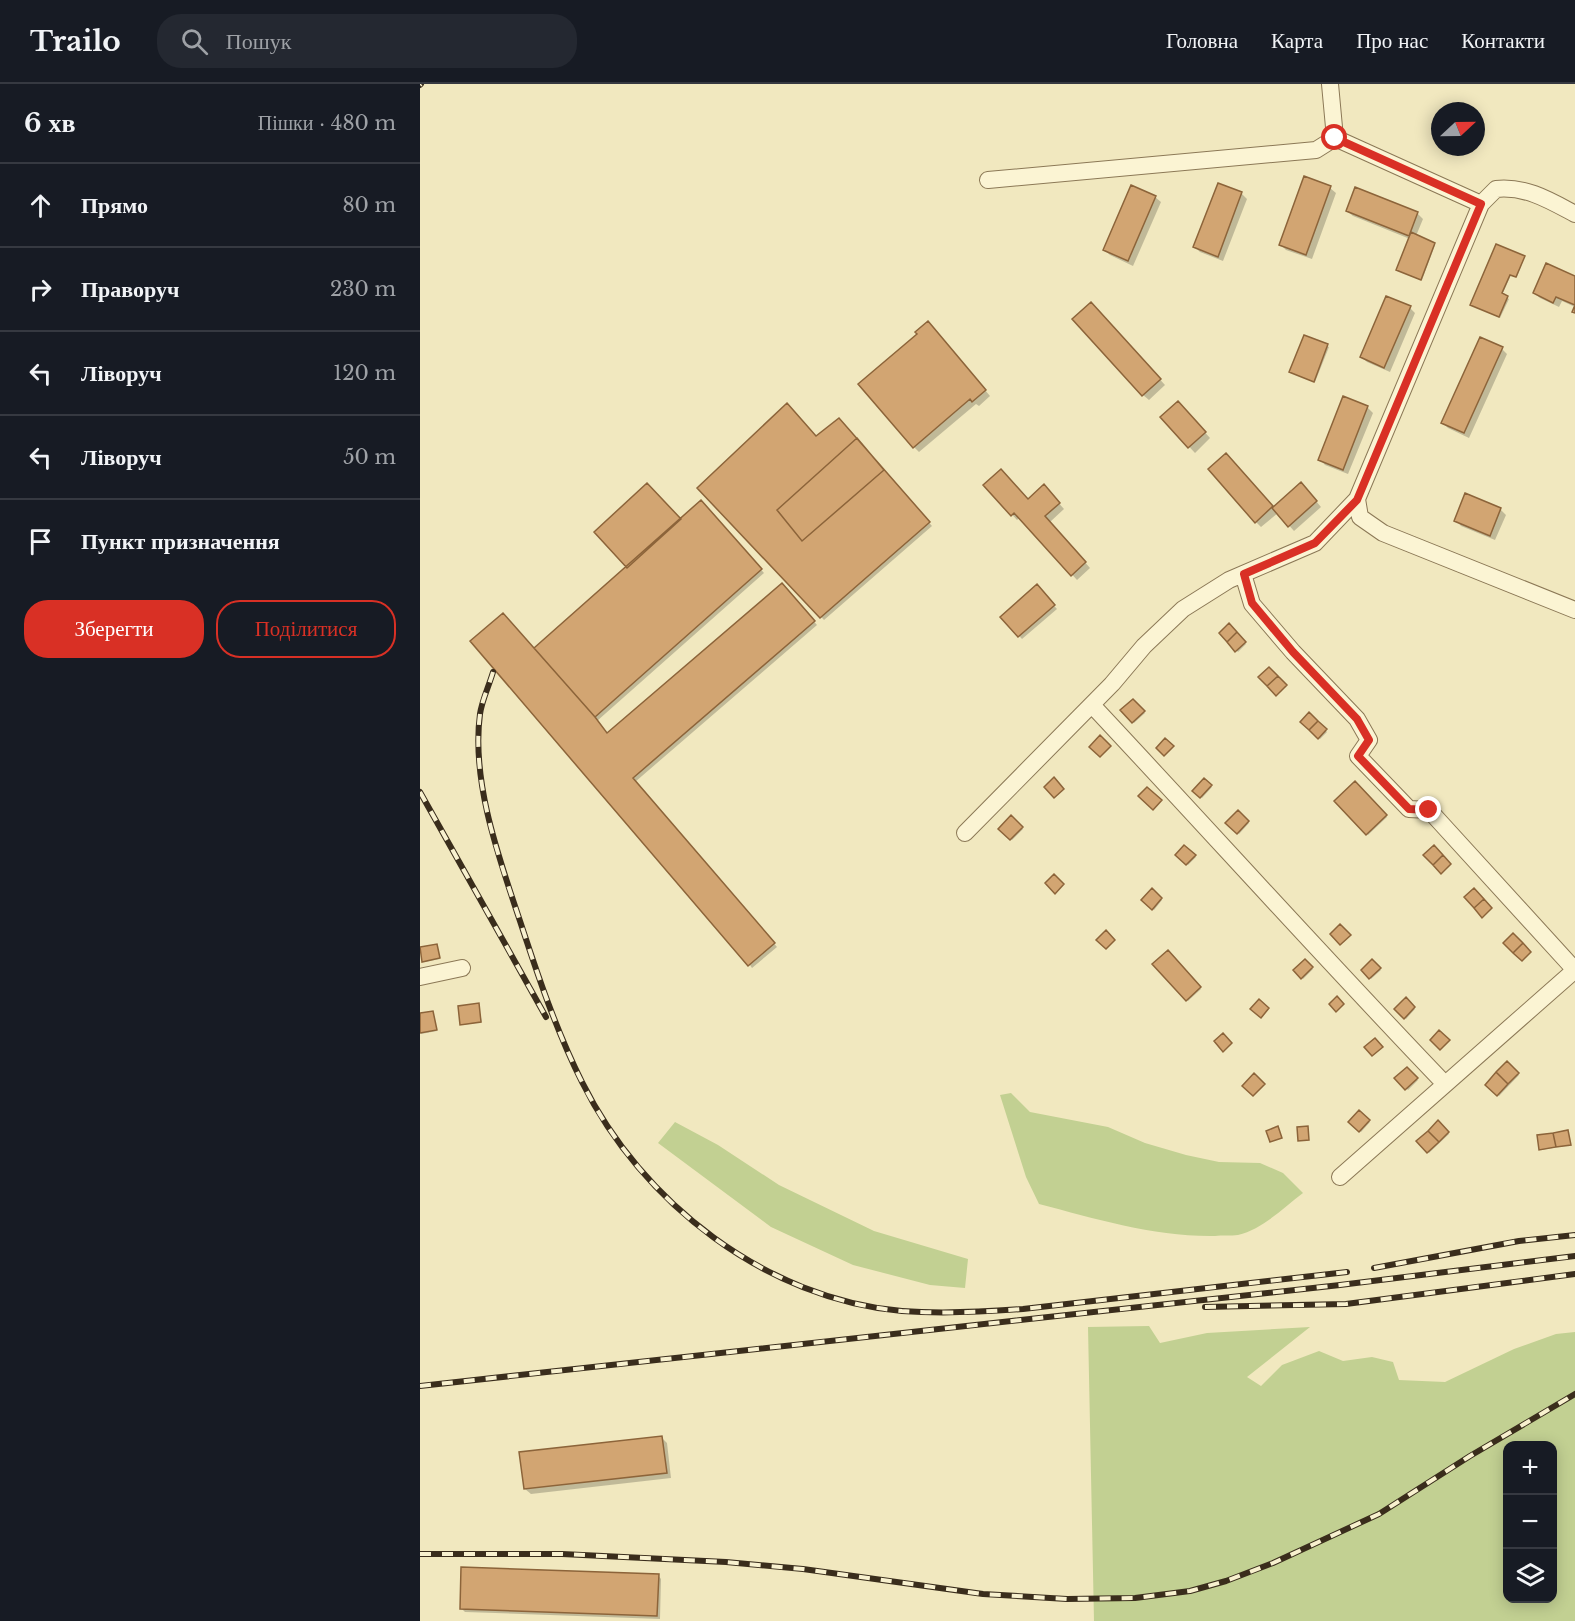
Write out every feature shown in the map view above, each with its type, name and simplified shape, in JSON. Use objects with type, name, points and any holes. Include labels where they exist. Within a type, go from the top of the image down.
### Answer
[{"type":"street","points":[[1330,84],[1335,138]]},
{"type":"street","points":[[988,180],[1316,150],[1335,138]]},
{"type":"street","points":[[1335,138],[1481,204]]},
{"type":"street","points":[[965,833],[1092,705],[1144,646],[1184,609],[1229,580],[1315,543],[1357,500],[1481,204],[1496,189],[1512,188],[1533,192],[1575,214]]},
{"type":"street","points":[[1357,500],[1360,517],[1383,533],[1575,610]]},
{"type":"street","points":[[1244,574],[1252,603],[1293,652],[1357,719],[1369,740],[1358,756],[1409,809],[1429,810],[1575,970],[1340,1177]]},
{"type":"street","points":[[1092,705],[1336,970],[1444,1083]]},
{"type":"street","points":[[420,977],[462,968]]},
{"type":"green space","points":[[1011,1093],[1030,1112],[1108,1127],[1145,1143],[1186,1155],[1219,1162],[1260,1163],[1283,1173],[1303,1193],[1256,1228],[1238,1235],[1215,1236],[1192,1236],[1148,1230],[1039,1204],[1026,1177],[1000,1095]]},
{"type":"green space","points":[[675,1122],[718,1145],[779,1185],[874,1231],[968,1259],[965,1288],[930,1285],[853,1265],[771,1227],[658,1143]]},
{"type":"green space","points":[[1149,1326],[1160,1343],[1207,1333],[1310,1327],[1247,1377],[1261,1386],[1282,1365],[1319,1351],[1343,1361],[1372,1357],[1393,1362],[1399,1380],[1445,1382],[1514,1349],[1556,1334],[1575,1332],[1575,1621],[1094,1621],[1088,1327]]},
{"type":"building","points":[[1304,176],[1331,186],[1306,255],[1279,245]]},
{"type":"building","points":[[1218,183],[1242,192],[1218,257],[1193,247]]},
{"type":"building","points":[[1131,185],[1156,196],[1128,261],[1103,250]]},
{"type":"building","points":[[1355,187],[1418,212],[1409,236],[1346,211]]},
{"type":"building","points":[[1411,232],[1435,243],[1421,280],[1396,270]]},
{"type":"building","points":[[1496,244],[1525,256],[1516,277],[1510,275],[1502,293],[1508,296],[1499,317],[1470,305]]},
{"type":"building","points":[[1546,263],[1575,276],[1575,305],[1556,297],[1553,303],[1533,293]]},
{"type":"building","points":[[1386,296],[1411,306],[1384,368],[1360,357]]},
{"type":"building","points":[[1091,302],[1161,379],[1142,396],[1072,319]]},
{"type":"building","points":[[928,321],[986,390],[972,402],[970,399],[913,448],[858,384],[917,334],[915,332]]},
{"type":"building","points":[[1304,335],[1328,344],[1314,382],[1289,372]]},
{"type":"building","points":[[1480,337],[1503,347],[1464,433],[1441,423]]},
{"type":"building","points":[[1343,396],[1368,406],[1343,470],[1318,460]]},
{"type":"building","points":[[1178,401],[1206,432],[1188,448],[1160,417]]},
{"type":"building","points":[[787,403],[816,436],[839,418],[930,522],[820,618],[697,488]]},
{"type":"building","points":[[857,438],[884,470],[802,541],[777,510]]},
{"type":"building","points":[[1226,453],[1273,506],[1255,523],[1208,469]]},
{"type":"building","points":[[1001,469],[1028,499],[1044,484],[1060,503],[1045,516],[1086,562],[1071,576],[1014,513],[1011,516],[983,485]]},
{"type":"building","points":[[1301,482],[1317,501],[1288,527],[1272,508]]},
{"type":"building","points":[[647,483],[681,519],[627,568],[594,532]]},
{"type":"building","points":[[1465,493],[1501,508],[1490,536],[1454,521]]},
{"type":"building","points":[[701,500],[762,569],[595,717],[534,648]]},
{"type":"building","points":[[782,583],[815,621],[633,778],[775,943],[748,966],[470,641],[503,613],[607,733]]},
{"type":"building","points":[[1037,584],[1055,605],[1018,637],[1000,617]]},
{"type":"building","points":[[1229,623],[1237,632],[1227,642],[1219,633]]},
{"type":"building","points":[[1237,632],[1246,642],[1235,652],[1227,642]]},
{"type":"building","points":[[1269,667],[1278,676],[1267,686],[1258,677]]},
{"type":"building","points":[[1278,676],[1287,685],[1276,696],[1267,686]]},
{"type":"building","points":[[1133,699],[1145,711],[1132,723],[1120,710]]},
{"type":"building","points":[[1309,712],[1318,721],[1309,730],[1300,722]]},
{"type":"building","points":[[1318,721],[1327,729],[1318,739],[1309,730]]},
{"type":"building","points":[[1100,735],[1111,746],[1100,757],[1089,747]]},
{"type":"building","points":[[1165,738],[1174,746],[1164,756],[1156,748]]},
{"type":"building","points":[[1054,777],[1064,789],[1054,798],[1044,787]]},
{"type":"building","points":[[1204,778],[1212,785],[1200,798],[1192,791]]},
{"type":"building","points":[[1355,781],[1387,815],[1366,835],[1334,801]]},
{"type":"building","points":[[1147,787],[1162,800],[1153,810],[1138,796]]},
{"type":"building","points":[[1238,810],[1249,821],[1237,834],[1225,823]]},
{"type":"building","points":[[1011,815],[1023,827],[1010,840],[998,829]]},
{"type":"building","points":[[1184,845],[1196,855],[1186,865],[1175,855]]},
{"type":"building","points":[[1434,845],[1443,855],[1433,865],[1423,855]]},
{"type":"building","points":[[1443,855],[1451,864],[1441,874],[1433,865]]},
{"type":"building","points":[[1054,874],[1064,884],[1055,894],[1045,883]]},
{"type":"building","points":[[1152,888],[1162,898],[1152,910],[1141,900]]},
{"type":"building","points":[[1474,888],[1484,899],[1474,908],[1464,897]]},
{"type":"building","points":[[1484,899],[1492,908],[1482,918],[1474,908]]},
{"type":"building","points":[[1340,924],[1351,935],[1340,945],[1330,934]]},
{"type":"building","points":[[1106,930],[1115,940],[1106,949],[1096,940]]},
{"type":"building","points":[[1513,933],[1523,943],[1513,953],[1503,943]]},
{"type":"building","points":[[1523,943],[1531,952],[1522,961],[1513,953]]},
{"type":"building","points":[[437,944],[440,958],[422,962],[420,947]]},
{"type":"building","points":[[1168,950],[1201,987],[1186,1001],[1152,964]]},
{"type":"building","points":[[1305,959],[1313,967],[1301,979],[1293,970]]},
{"type":"building","points":[[1372,959],[1381,968],[1369,979],[1361,970]]},
{"type":"building","points":[[1337,996],[1344,1004],[1336,1012],[1329,1004]]},
{"type":"building","points":[[1406,997],[1415,1007],[1404,1019],[1394,1009]]},
{"type":"building","points":[[1259,999],[1269,1008],[1261,1018],[1250,1009]]},
{"type":"building","points":[[479,1003],[481,1022],[460,1025],[458,1006]]},
{"type":"building","points":[[433,1011],[437,1030],[420,1033],[420,1013]]},
{"type":"building","points":[[1439,1030],[1450,1040],[1440,1050],[1430,1040]]},
{"type":"building","points":[[1223,1033],[1232,1043],[1223,1052],[1214,1041]]},
{"type":"building","points":[[1375,1038],[1383,1047],[1372,1056],[1364,1047]]},
{"type":"building","points":[[1507,1061],[1519,1073],[1508,1084],[1496,1072]]},
{"type":"building","points":[[1407,1067],[1418,1078],[1405,1090],[1394,1078]]},
{"type":"building","points":[[1496,1072],[1508,1084],[1497,1096],[1485,1085]]},
{"type":"building","points":[[1254,1073],[1265,1084],[1253,1096],[1242,1086]]},
{"type":"building","points":[[1359,1110],[1370,1120],[1359,1132],[1348,1122]]},
{"type":"building","points":[[1438,1120],[1449,1132],[1439,1142],[1428,1131]]},
{"type":"building","points":[[1278,1126],[1282,1138],[1270,1142],[1266,1131]]},
{"type":"building","points":[[1308,1126],[1309,1140],[1298,1141],[1297,1127]]},
{"type":"building","points":[[1568,1130],[1571,1145],[1556,1147],[1553,1133]]},
{"type":"building","points":[[1428,1131],[1439,1142],[1427,1153],[1416,1141]]},
{"type":"building","points":[[1553,1133],[1556,1147],[1539,1150],[1537,1135]]},
{"type":"building","points":[[662,1436],[667,1473],[524,1489],[519,1452]]},
{"type":"building","points":[[461,1567],[659,1574],[657,1616],[460,1609]]},
{"type":"railway","points":[[493,672],[480,714],[478,740],[483,792],[504,872],[556,1023],[582,1082],[607,1126],[638,1167],[674,1204],[714,1237],[757,1265],[803,1287],[852,1303],[917,1312],[1023,1309],[1347,1272]]},
{"type":"railway","points":[[420,792],[546,1017]]},
{"type":"railway","points":[[1374,1268],[1519,1241],[1575,1235]]},
{"type":"railway","points":[[420,1386],[1340,1285],[1575,1256]]},
{"type":"railway","points":[[1205,1307],[1346,1304],[1575,1274]]},
{"type":"railway","points":[[420,1554],[562,1554],[726,1562],[803,1569],[983,1594],[1067,1599],[1135,1598],[1190,1591],[1226,1581],[1273,1563],[1379,1514],[1470,1456],[1575,1394]]},
{"type":"route","points":[[1335,138],[1481,204],[1357,500],[1315,543],[1244,574],[1252,603],[1293,652],[1357,719],[1369,740],[1358,756],[1409,809],[1429,810]]}]
